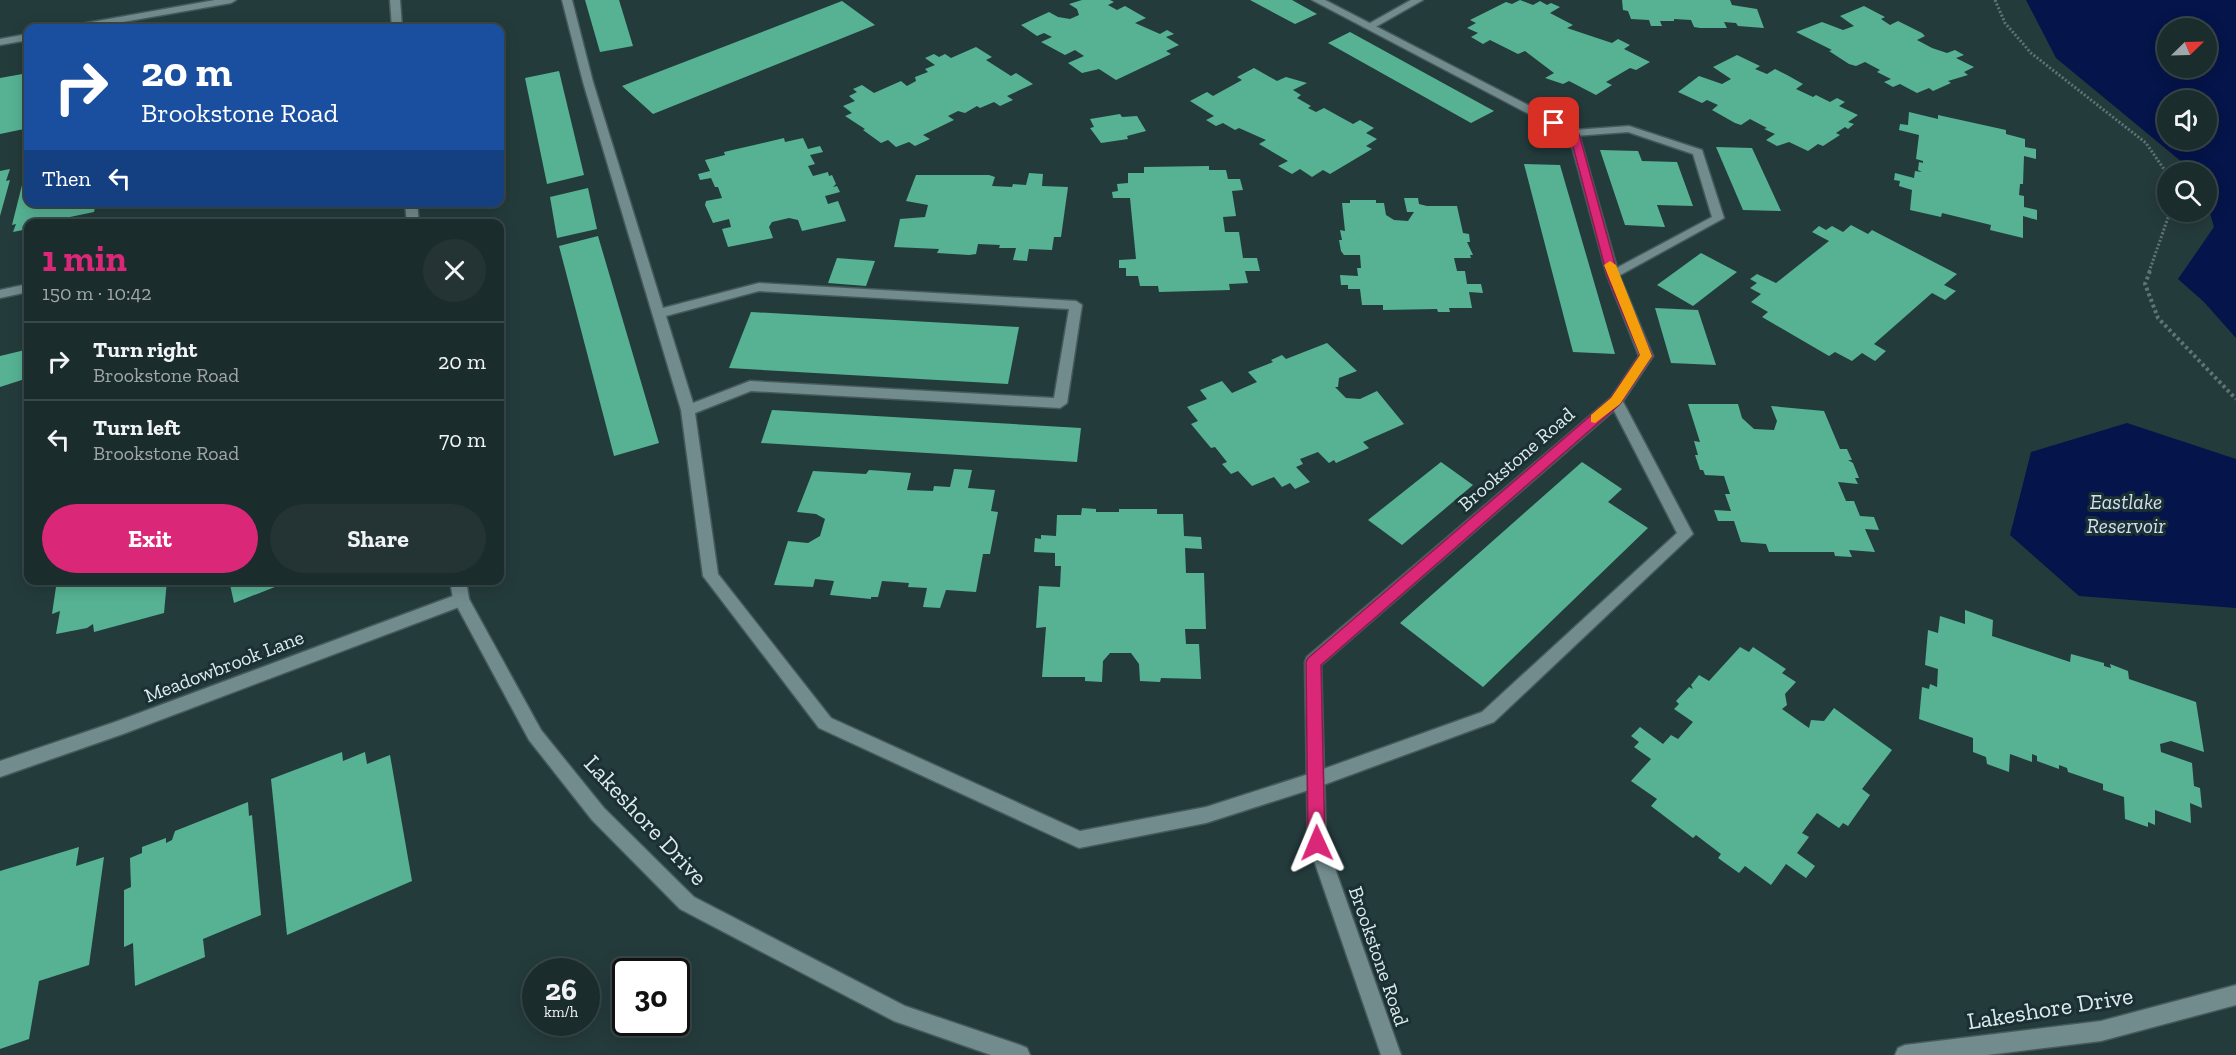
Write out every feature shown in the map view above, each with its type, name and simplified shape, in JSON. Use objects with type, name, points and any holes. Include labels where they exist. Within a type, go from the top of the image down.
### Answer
[{"type":"street","points":[[97,24],[231,0]]},
{"type":"street","points":[[394,0],[397,24]]},
{"type":"street","points":[[567,0],[588,81],[687,410],[711,576],[825,723],[1079,840],[1206,815],[1315,780],[1488,717],[1685,534],[1616,401]]},
{"type":"street","points":[[1317,0],[1574,134],[1629,129],[1698,152],[1718,218],[1612,275]]},
{"type":"street","points":[[1368,27],[1418,0]]},
{"type":"street","points":[[0,42],[24,38]]},
{"type":"street","name":"Brookstone Road","points":[[1391,1055],[1317,843],[1313,662],[1616,401],[1646,356],[1612,275],[1574,134]]},
{"type":"street","points":[[659,313],[759,287],[1076,305],[1060,404],[750,386],[687,410]]},
{"type":"street","points":[[0,294],[24,289]]},
{"type":"street","name":"Meadowbrook Lane","points":[[0,769],[117,729],[460,590]]},
{"type":"street","name":"Lakeshore Drive","points":[[460,590],[535,735],[598,814],[687,903],[901,1014],[1020,1055]]},
{"type":"street","name":"Lakeshore Drive","points":[[1905,1055],[2101,1031],[2236,995]]},
{"type":"path","points":[[1995,0],[2005,23],[2031,52],[2146,142],[2159,162]]},
{"type":"path","points":[[2167,222],[2145,284],[2158,318],[2236,399]]},
{"type":"water","points":[[2026,0],[2236,0],[2236,338],[2204,302],[2178,279],[2214,227],[2213,222],[2217,222],[2217,162],[2182,162],[2167,150],[2217,150],[2217,90],[2157,90],[2157,141],[2056,58]]},
{"type":"water","name":"Eastlake Reservoir","points":[[2127,423],[2236,459],[2236,608],[2079,596],[2010,535],[2031,452]]},
{"type":"building","points":[[585,0],[619,0],[633,46],[600,52]]},
{"type":"building","points":[[1082,0],[1110,0],[1114,2],[1108,5],[1117,10],[1125,6],[1146,18],[1135,23],[1160,34],[1167,30],[1174,34],[1166,37],[1179,45],[1166,51],[1171,54],[1116,80],[1099,69],[1082,73],[1068,63],[1084,56],[1075,50],[1065,55],[1041,42],[1052,37],[1044,33],[1037,36],[1021,25],[1049,12],[1058,17],[1070,19],[1079,15],[1077,9],[1069,4]]},
{"type":"building","points":[[1250,0],[1292,0],[1317,14],[1295,24]]},
{"type":"building","points":[[1520,0],[1533,5],[1540,1],[1547,5],[1551,3],[1560,7],[1550,13],[1573,25],[1567,28],[1612,43],[1618,39],[1630,45],[1624,49],[1650,62],[1636,70],[1630,68],[1606,82],[1612,85],[1596,95],[1569,81],[1563,84],[1545,78],[1554,73],[1525,51],[1518,54],[1490,40],[1483,44],[1471,37],[1478,33],[1467,28],[1476,23],[1470,20],[1506,2],[1512,4]]},
{"type":"building","points":[[1622,0],[1730,0],[1732,5],[1757,9],[1764,28],[1738,26],[1736,23],[1724,22],[1727,28],[1700,28],[1694,27],[1691,20],[1674,19],[1674,21],[1660,21],[1662,26],[1651,26],[1649,20],[1631,19],[1628,11],[1623,10]]},
{"type":"building","points":[[842,1],[875,25],[653,114],[622,86]]},
{"type":"building","points":[[1864,6],[1885,17],[1881,19],[1890,25],[1898,21],[1922,33],[1925,36],[1917,40],[1932,48],[1947,53],[1955,50],[1964,55],[1956,58],[1974,67],[1964,72],[1968,75],[1948,81],[1951,83],[1933,91],[1929,88],[1917,93],[1900,84],[1893,87],[1884,82],[1891,79],[1877,72],[1880,70],[1865,62],[1856,66],[1849,64],[1829,51],[1832,50],[1796,32],[1822,22],[1843,30],[1854,26],[1840,16]]},
{"type":"building","points":[[1350,32],[1494,111],[1471,123],[1328,43]]},
{"type":"building","points":[[976,47],[992,57],[986,60],[1011,76],[1016,73],[1033,84],[1007,96],[1013,100],[1000,106],[994,102],[980,108],[977,106],[965,113],[958,111],[948,116],[954,120],[923,135],[930,139],[915,146],[909,142],[896,147],[888,140],[881,143],[845,116],[852,113],[843,106],[855,101],[849,96],[857,92],[853,89],[862,85],[874,93],[901,81],[907,86],[916,81],[915,77],[928,72],[925,69],[935,65],[925,58],[934,54],[939,57],[945,54],[951,58]]},
{"type":"building","points":[[1737,55],[1760,66],[1755,69],[1767,74],[1775,69],[1787,75],[1803,84],[1796,89],[1813,97],[1816,95],[1830,102],[1837,98],[1845,102],[1839,106],[1858,115],[1848,122],[1854,124],[1836,133],[1840,135],[1823,146],[1818,144],[1808,151],[1789,142],[1777,146],[1766,140],[1775,134],[1764,129],[1767,128],[1750,119],[1741,125],[1735,123],[1712,110],[1718,105],[1707,100],[1702,103],[1678,92],[1699,76],[1722,84],[1731,79],[1713,67]]},
{"type":"building","points":[[1254,68],[1277,81],[1286,77],[1307,83],[1293,90],[1301,95],[1297,98],[1311,106],[1308,108],[1316,112],[1324,108],[1353,124],[1360,120],[1374,128],[1366,133],[1377,139],[1366,146],[1372,149],[1330,174],[1323,170],[1312,177],[1300,169],[1292,174],[1278,166],[1288,161],[1259,144],[1266,140],[1239,128],[1235,130],[1223,123],[1216,126],[1206,120],[1214,116],[1190,101],[1207,92],[1213,96],[1242,80],[1237,77]]},
{"type":"building","points":[[559,71],[584,175],[547,184],[525,78]]},
{"type":"building","points":[[24,74],[24,129],[0,134],[0,78]]},
{"type":"building","points":[[1909,112],[1938,119],[1938,115],[2006,130],[2006,134],[2025,139],[2025,147],[2036,149],[2036,159],[2024,156],[2023,184],[2020,184],[2019,195],[2024,196],[2024,207],[2037,210],[2037,220],[2023,216],[2023,238],[1990,230],[1991,225],[1942,213],[1941,217],[1910,210],[1912,190],[1899,186],[1900,181],[1894,180],[1895,173],[1914,178],[1915,171],[1922,172],[1918,170],[1919,162],[1923,163],[1923,161],[1916,159],[1919,135],[1899,130],[1900,124],[1908,125]]},
{"type":"building","points":[[1120,114],[1122,117],[1137,116],[1146,131],[1127,136],[1128,139],[1101,143],[1090,128],[1094,127],[1090,119]]},
{"type":"building","points":[[784,138],[785,142],[803,138],[808,149],[820,146],[823,152],[810,155],[815,164],[808,166],[813,176],[828,172],[829,176],[832,175],[836,184],[833,187],[837,186],[840,192],[825,196],[828,204],[838,201],[846,221],[802,231],[798,220],[789,218],[772,222],[769,227],[773,238],[728,247],[722,229],[731,227],[729,219],[713,223],[705,205],[706,201],[722,198],[711,178],[700,180],[698,174],[710,171],[705,160],[725,155],[724,152]]},
{"type":"building","points":[[1716,147],[1752,148],[1781,211],[1743,210]]},
{"type":"building","points":[[1600,150],[1638,151],[1642,161],[1677,162],[1693,206],[1657,205],[1665,227],[1625,225]]},
{"type":"building","points":[[1524,164],[1560,165],[1615,354],[1573,352]]},
{"type":"building","points":[[1209,166],[1209,170],[1226,170],[1228,179],[1240,179],[1243,190],[1232,191],[1236,216],[1223,217],[1225,232],[1239,232],[1243,258],[1257,258],[1260,271],[1245,271],[1248,283],[1229,284],[1230,290],[1159,292],[1158,286],[1140,286],[1138,276],[1126,276],[1126,268],[1119,268],[1119,260],[1136,259],[1130,198],[1113,198],[1112,192],[1118,191],[1117,184],[1128,183],[1128,173],[1144,173],[1144,167]]},
{"type":"building","points":[[10,169],[6,181],[10,180],[0,216],[0,171]]},
{"type":"building","points":[[1029,173],[1043,174],[1042,186],[1068,187],[1061,237],[1054,237],[1052,250],[1029,249],[1027,261],[1013,260],[1016,248],[999,248],[1000,245],[978,244],[976,254],[969,255],[937,253],[939,249],[894,247],[900,219],[925,217],[928,205],[906,201],[916,175],[989,175],[995,177],[992,186],[1012,187],[1013,184],[1026,185]]},
{"type":"building","points":[[23,181],[24,207],[95,207],[94,212],[64,219],[24,219],[24,230],[13,232],[16,224],[12,225]]},
{"type":"building","points":[[588,188],[597,229],[557,238],[550,197]]},
{"type":"building","points":[[1404,198],[1418,198],[1419,204],[1427,206],[1457,206],[1463,233],[1469,234],[1470,242],[1467,242],[1473,255],[1470,255],[1471,258],[1454,258],[1457,271],[1465,271],[1467,284],[1481,284],[1483,293],[1469,292],[1472,308],[1449,308],[1450,312],[1438,312],[1437,309],[1383,310],[1383,305],[1362,305],[1360,289],[1348,289],[1348,285],[1341,285],[1340,275],[1358,276],[1357,268],[1361,268],[1360,255],[1344,255],[1341,251],[1340,230],[1345,231],[1342,203],[1350,203],[1350,200],[1376,200],[1376,203],[1384,203],[1386,215],[1394,220],[1408,221],[1414,212],[1407,212]]},
{"type":"building","points":[[1851,225],[1868,234],[1872,230],[1957,274],[1944,285],[1956,291],[1945,300],[1932,293],[1874,344],[1886,351],[1875,361],[1862,353],[1852,361],[1835,352],[1829,356],[1762,317],[1768,312],[1751,302],[1761,294],[1750,288],[1757,283],[1750,279],[1757,274],[1776,283],[1829,241],[1812,232],[1819,226],[1826,230],[1832,226],[1843,232]]},
{"type":"building","points":[[598,236],[659,443],[614,456],[559,246]]},
{"type":"building","points":[[1701,253],[1737,272],[1693,306],[1657,285]]},
{"type":"building","points":[[837,258],[875,261],[866,286],[828,283]]},
{"type":"building","points":[[1655,308],[1698,310],[1716,365],[1671,363]]},
{"type":"building","points":[[751,312],[1019,327],[1008,384],[729,368]]},
{"type":"building","points":[[1327,343],[1357,371],[1339,378],[1338,387],[1335,387],[1346,398],[1360,399],[1377,391],[1404,424],[1363,442],[1369,448],[1336,463],[1334,460],[1329,463],[1318,452],[1300,459],[1303,464],[1296,467],[1310,482],[1295,489],[1290,483],[1282,487],[1274,477],[1252,486],[1238,471],[1231,474],[1222,464],[1227,462],[1215,447],[1211,448],[1191,424],[1198,421],[1187,407],[1207,399],[1200,390],[1222,381],[1232,393],[1257,382],[1248,372],[1273,362],[1271,360],[1282,355],[1286,359]]},
{"type":"building","points":[[24,350],[24,379],[0,387],[0,356]]},
{"type":"building","points":[[1688,404],[1738,404],[1742,418],[1754,429],[1774,430],[1777,421],[1771,406],[1824,411],[1840,449],[1847,449],[1852,460],[1848,460],[1853,463],[1859,478],[1855,478],[1858,484],[1838,482],[1846,501],[1854,501],[1860,516],[1874,517],[1879,530],[1865,529],[1875,552],[1849,550],[1852,557],[1835,556],[1834,552],[1769,552],[1766,544],[1741,542],[1734,521],[1718,521],[1714,510],[1731,511],[1725,494],[1730,494],[1724,476],[1705,475],[1703,470],[1700,470],[1695,455],[1698,455],[1694,441],[1700,442]]},
{"type":"building","points":[[772,410],[1081,428],[1077,462],[761,443]]},
{"type":"building","points":[[1441,462],[1473,485],[1402,545],[1368,520]]},
{"type":"building","points":[[1582,462],[1622,489],[1608,502],[1648,528],[1483,687],[1400,623]]},
{"type":"building","points":[[954,469],[972,470],[968,488],[995,490],[991,511],[998,512],[990,554],[983,554],[976,592],[946,590],[940,608],[923,607],[927,588],[908,587],[909,583],[882,581],[878,597],[871,597],[871,599],[830,595],[834,581],[815,579],[813,587],[774,585],[788,541],[808,543],[820,536],[825,519],[816,514],[797,512],[813,471],[866,474],[869,470],[911,473],[907,490],[933,491],[934,486],[950,487]]},
{"type":"building","points":[[1082,508],[1096,509],[1096,512],[1119,512],[1119,509],[1157,509],[1157,514],[1183,514],[1184,536],[1201,537],[1202,549],[1185,548],[1186,573],[1204,573],[1206,629],[1185,629],[1186,644],[1199,644],[1201,679],[1161,678],[1160,682],[1140,681],[1139,664],[1131,653],[1110,653],[1103,661],[1102,682],[1085,681],[1085,677],[1042,677],[1046,627],[1036,628],[1039,586],[1060,587],[1061,566],[1055,566],[1055,553],[1034,552],[1035,538],[1041,539],[1041,535],[1056,536],[1057,515],[1081,515]]},
{"type":"building","points":[[56,585],[167,585],[164,613],[94,632],[93,624],[87,628],[56,634],[60,611],[52,614]]},
{"type":"building","points":[[230,585],[280,585],[234,603]]},
{"type":"building","points":[[1965,610],[1993,620],[1992,636],[2070,662],[2071,654],[2104,663],[2104,666],[2111,668],[2110,664],[2128,671],[2129,679],[2196,702],[2204,752],[2171,741],[2160,744],[2161,752],[2192,763],[2194,786],[2200,788],[2202,808],[2190,803],[2191,823],[2155,810],[2155,825],[2148,822],[2148,827],[2125,819],[2124,797],[2103,790],[2103,784],[2068,772],[2067,768],[2059,765],[2059,769],[2037,761],[2037,756],[2032,754],[2032,762],[2010,754],[2009,772],[1987,764],[1986,757],[1973,752],[1973,738],[1919,719],[1922,687],[1929,689],[1930,684],[1937,687],[1938,669],[1925,665],[1928,630],[1938,633],[1940,616],[1965,624]]},
{"type":"building","points":[[1740,647],[1749,652],[1753,647],[1786,669],[1782,673],[1796,682],[1785,694],[1787,705],[1782,709],[1809,728],[1811,720],[1824,721],[1834,708],[1892,750],[1862,789],[1870,795],[1848,826],[1843,823],[1839,828],[1817,813],[1802,833],[1809,837],[1797,853],[1815,866],[1806,878],[1786,864],[1771,885],[1745,866],[1739,873],[1718,858],[1721,854],[1696,835],[1693,838],[1651,806],[1657,799],[1631,781],[1651,759],[1634,747],[1639,742],[1631,736],[1640,727],[1663,744],[1671,735],[1678,739],[1693,722],[1674,709],[1679,704],[1676,701],[1689,687],[1693,689],[1691,685],[1699,675],[1709,681]]},
{"type":"building","points":[[342,752],[343,761],[365,752],[367,764],[390,755],[412,881],[287,935],[271,779]]},
{"type":"building","points":[[248,802],[249,816],[252,815],[261,915],[203,939],[205,957],[135,986],[133,943],[124,947],[124,890],[131,887],[130,858],[142,853],[142,847],[166,838],[166,843],[172,840],[175,831]]},
{"type":"building","points":[[79,847],[76,866],[104,857],[89,965],[39,981],[29,1039],[0,1049],[0,871]]},
{"type":"slow traffic","points":[[1595,418],[1616,401],[1646,356],[1612,275],[1610,265]]},
{"type":"route","points":[[1317,843],[1313,662],[1616,401],[1646,356],[1612,275],[1574,134],[1554,123]]}]
